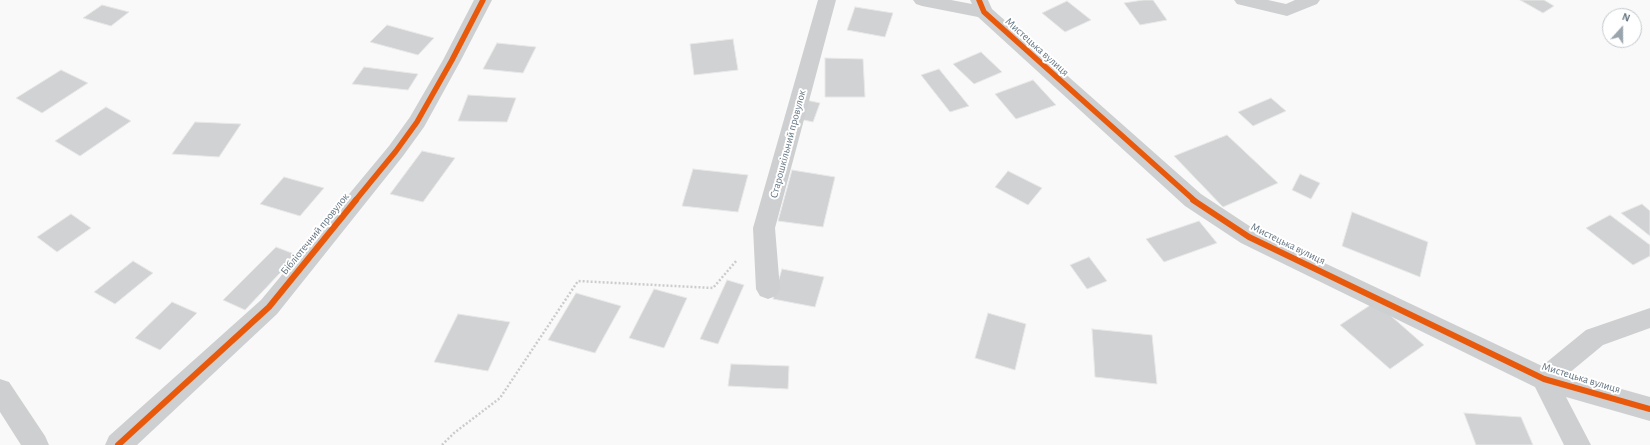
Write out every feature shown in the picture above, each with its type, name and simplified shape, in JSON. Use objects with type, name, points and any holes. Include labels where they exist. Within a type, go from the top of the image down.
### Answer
[{"type":"street","name":"Бібліотечний провулок","points":[[118,445],[269,307],[396,151],[417,122],[452,60],[483,0]]},
{"type":"street","name":"Старошкільний провулок","points":[[768,290],[764,228],[827,0]]},
{"type":"street","points":[[922,0],[981,6]]},
{"type":"street","points":[[1243,0],[1287,10],[1311,0]]},
{"type":"street","name":"Мистецька вулиця","points":[[981,6],[1192,200],[1249,237],[1544,379],[1650,409]]},
{"type":"street","points":[[1578,445],[1544,379],[1595,338],[1650,318]]},
{"type":"street","points":[[0,390],[36,445]]},
{"type":"path","points":[[442,445],[454,433],[500,398],[578,281],[713,288],[764,228]]},
{"type":"building","points":[[1153,0],[1167,20],[1140,25],[1124,3]]},
{"type":"building","points":[[1520,0],[1544,0],[1554,6],[1543,13]]},
{"type":"building","points":[[1067,1],[1091,20],[1065,32],[1042,13]]},
{"type":"building","points":[[102,5],[129,12],[111,26],[83,18]]},
{"type":"building","points":[[855,7],[893,13],[885,37],[847,30]]},
{"type":"building","points":[[387,25],[434,38],[418,55],[370,42]]},
{"type":"building","points":[[733,39],[738,70],[694,75],[690,44]]},
{"type":"building","points":[[497,43],[536,47],[523,73],[483,69]]},
{"type":"building","points":[[981,52],[1002,72],[974,84],[953,64]]},
{"type":"building","points":[[825,58],[863,59],[865,97],[825,97]]},
{"type":"building","points":[[364,67],[418,74],[408,90],[352,84]]},
{"type":"building","points":[[939,69],[969,106],[950,112],[921,75]]},
{"type":"building","points":[[61,70],[88,83],[42,113],[16,98]]},
{"type":"building","points":[[1033,80],[1056,105],[1016,119],[995,94]]},
{"type":"building","points":[[468,95],[516,98],[507,122],[458,121]]},
{"type":"building","points":[[1271,98],[1286,111],[1253,126],[1238,112]]},
{"type":"building","points":[[806,100],[820,103],[813,122],[799,119]]},
{"type":"building","points":[[106,107],[131,121],[80,156],[55,141]]},
{"type":"building","points":[[195,122],[241,124],[219,157],[172,154]]},
{"type":"building","points":[[1227,135],[1278,183],[1223,207],[1174,156]]},
{"type":"building","points":[[422,151],[455,158],[423,202],[390,194]]},
{"type":"building","points":[[693,169],[748,175],[738,212],[682,206]]},
{"type":"building","points":[[792,170],[835,177],[823,227],[778,221]]},
{"type":"building","points":[[1008,171],[1042,188],[1028,205],[995,187]]},
{"type":"building","points":[[1300,174],[1320,183],[1311,199],[1292,190]]},
{"type":"building","points":[[284,177],[324,188],[300,216],[260,204]]},
{"type":"building","points":[[1642,204],[1650,211],[1650,236],[1621,213]]},
{"type":"building","points":[[1352,212],[1428,242],[1420,277],[1342,246]]},
{"type":"building","points":[[71,214],[91,228],[57,252],[37,237]]},
{"type":"building","points":[[1610,215],[1650,245],[1650,256],[1633,265],[1586,228]]},
{"type":"building","points":[[1199,221],[1217,243],[1164,262],[1146,239]]},
{"type":"building","points":[[276,247],[297,255],[245,310],[223,300]]},
{"type":"building","points":[[1089,257],[1107,281],[1087,289],[1070,265]]},
{"type":"building","points":[[133,261],[153,273],[115,304],[94,292]]},
{"type":"building","points":[[782,269],[824,277],[815,307],[773,299]]},
{"type":"building","points":[[727,280],[744,285],[718,344],[700,339]]},
{"type":"building","points":[[654,289],[687,298],[664,348],[629,338]]},
{"type":"building","points":[[576,293],[621,306],[595,353],[548,340]]},
{"type":"building","points":[[172,302],[197,313],[160,350],[135,338]]},
{"type":"building","points":[[1375,302],[1424,345],[1390,369],[1340,325]]},
{"type":"building","points":[[988,313],[1026,324],[1015,370],[975,358]]},
{"type":"building","points":[[458,314],[510,322],[488,371],[434,362]]},
{"type":"building","points":[[1092,329],[1152,335],[1157,384],[1095,377]]},
{"type":"building","points":[[731,364],[789,366],[788,389],[728,386]]},
{"type":"building","points":[[1464,413],[1521,417],[1533,445],[1476,445]]},
{"type":"cycle path","points":[[118,445],[269,307],[396,151],[417,122],[452,60],[483,0]]},
{"type":"cycle path","points":[[979,0],[984,12],[1193,200],[1249,237],[1544,379],[1650,409]]}]
